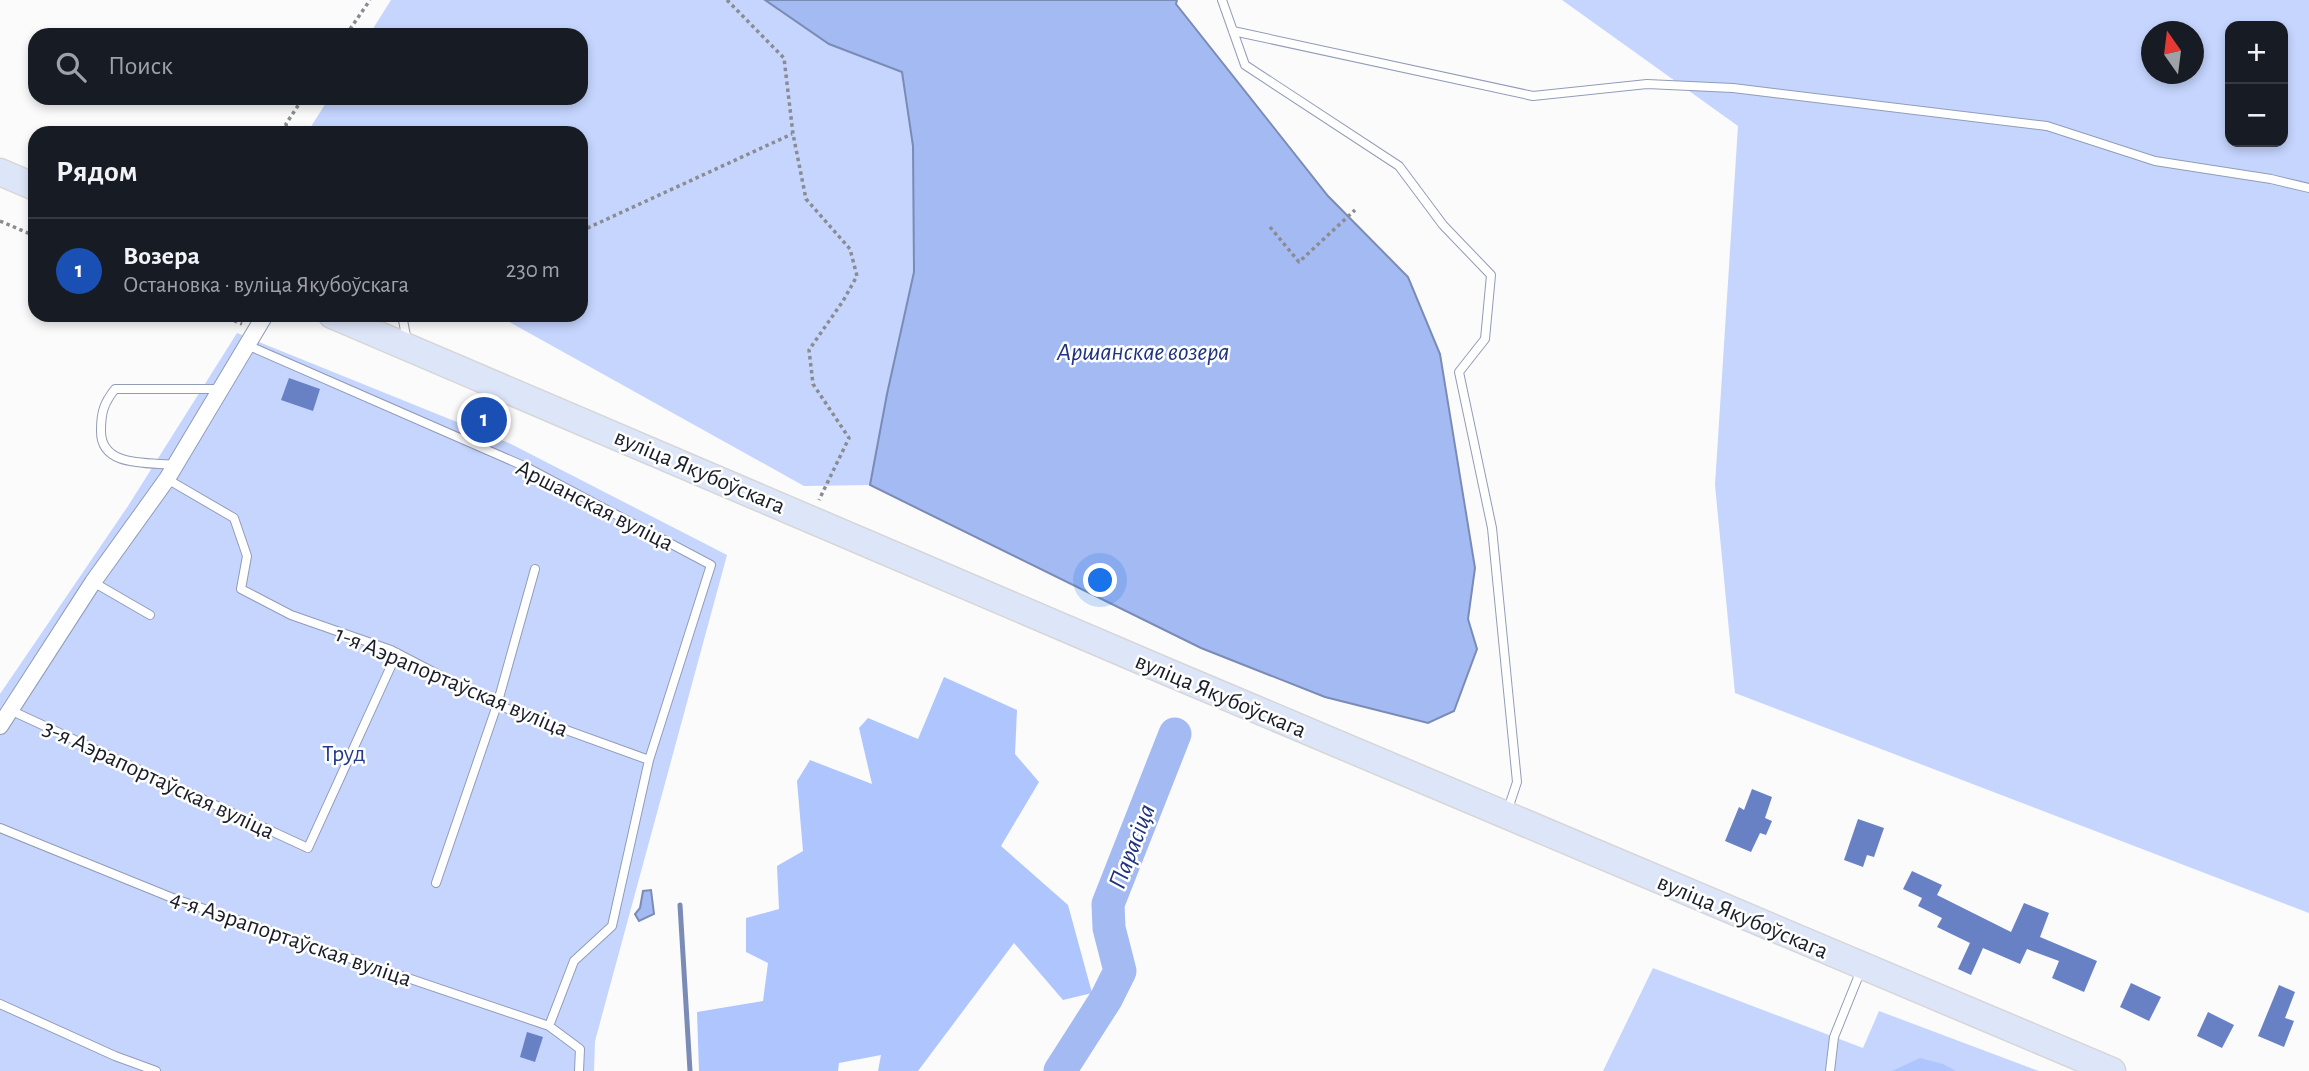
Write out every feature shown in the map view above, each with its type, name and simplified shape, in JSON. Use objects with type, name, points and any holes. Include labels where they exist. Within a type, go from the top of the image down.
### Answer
[{"type":"main road","points":[[0,172],[28,184]]},
{"type":"main road","name":"вуліца Якубоўскага","points":[[349,322],[2112,1071]]},
{"type":"street","points":[[0,726],[93,582],[172,472],[261,322]]},
{"type":"lane","points":[[1222,0],[1245,65],[1399,166],[1443,225],[1491,275],[1485,340],[1459,372],[1492,528],[1517,782],[1506,815]]},
{"type":"lane","points":[[1233,31],[1533,96],[1647,85],[1733,88],[2047,126],[2155,161],[2272,179],[2309,188]]},
{"type":"lane","points":[[403,322],[408,347]]},
{"type":"lane","name":"Аршанская вуліца","points":[[247,345],[526,467],[711,565],[649,760]]},
{"type":"lane","points":[[172,472],[118,458],[107,452],[101,441],[104,403],[115,389],[220,389]]},
{"type":"lane","name":"1-я Аэрапортаўская вуліца","points":[[172,472],[234,518],[247,556],[241,589],[291,615],[397,653],[497,705],[649,760]]},
{"type":"lane","points":[[436,883],[497,705],[535,569]]},
{"type":"lane","points":[[93,582],[150,615]]},
{"type":"lane","name":"3-я Аэрапортаўская вуліца","points":[[10,710],[308,848],[397,653]]},
{"type":"lane","points":[[549,1026],[574,961],[612,926],[649,760]]},
{"type":"lane","name":"4-я Аэрапортаўская вуліца","points":[[0,828],[176,899],[549,1026],[580,1049],[579,1071]]},
{"type":"lane","points":[[1829,1071],[1834,1037],[1862,967]]},
{"type":"lane","points":[[0,1004],[115,1056],[156,1071]]},
{"type":"path","points":[[351,28],[370,0]]},
{"type":"path","points":[[727,0],[784,58],[793,134],[806,199],[850,249],[857,276],[844,301],[808,350],[813,384],[849,438],[811,517]]},
{"type":"path","points":[[286,126],[298,105]]},
{"type":"path","points":[[588,228],[793,134]]},
{"type":"path","points":[[1270,228],[1299,262],[1355,210]]},
{"type":"path","points":[[0,221],[28,233]]},
{"type":"path","points":[[237,322],[256,330]]},
{"type":"green space","points":[[391,0],[765,0],[829,44],[902,72],[913,146],[914,272],[870,485],[804,486],[510,322],[588,322],[588,126],[311,126],[325,105],[588,105],[588,28],[373,28]]},
{"type":"green space","points":[[1562,0],[2309,0],[2309,913],[1735,693],[1715,485],[1738,126]]},
{"type":"green space","name":"Труд","points":[[237,333],[511,444],[727,555],[595,1041],[594,1071],[0,1071],[0,694],[128,506]]},
{"type":"green space","points":[[1653,968],[1863,1048],[1879,1011],[2039,1071],[1603,1071]]},
{"type":"shaded area","points":[[944,677],[1017,710],[1015,754],[1039,782],[1001,846],[1068,905],[1092,993],[1063,1000],[1014,943],[918,1071],[878,1071],[881,1055],[839,1063],[838,1071],[699,1071],[697,1012],[763,1001],[768,963],[746,952],[746,918],[779,909],[777,866],[803,851],[797,781],[810,760],[872,784],[859,728],[868,718],[918,739]]},
{"type":"shaded area","points":[[1920,1058],[1943,1064],[1956,1071],[1892,1071]]},
{"type":"water","name":"Аршанскае возера","points":[[765,0],[1177,0],[1176,4],[1328,196],[1408,277],[1440,354],[1475,568],[1468,619],[1477,649],[1454,711],[1428,723],[1325,697],[1201,648],[870,485],[914,272],[913,146],[902,72],[829,44]]},
{"type":"water","points":[[651,890],[654,914],[639,921],[635,914],[640,908],[643,891]]},
{"type":"building","points":[[289,378],[320,389],[313,411],[281,400]]},
{"type":"building","points":[[1752,789],[1772,797],[1765,818],[1772,821],[1766,835],[1760,833],[1751,852],[1725,841],[1739,807],[1744,810]]},
{"type":"building","points":[[1858,819],[1884,828],[1874,857],[1867,855],[1863,867],[1844,860]]},
{"type":"building","points":[[1912,871],[1942,885],[1937,895],[2011,932],[2024,903],[2049,913],[2040,937],[2097,961],[2084,992],[2052,978],[2059,961],[2027,949],[2020,964],[1983,948],[1971,975],[1958,969],[1970,943],[1937,927],[1942,918],[1918,906],[1922,898],[1903,889]]},
{"type":"building","points":[[2131,983],[2161,997],[2149,1021],[2120,1007]]},
{"type":"building","points":[[2279,985],[2295,992],[2285,1018],[2294,1021],[2284,1047],[2258,1036]]},
{"type":"building","points":[[2208,1012],[2234,1025],[2222,1048],[2197,1036]]},
{"type":"building","points":[[527,1032],[543,1037],[535,1062],[520,1057]]},
{"type":"waterway","name":"Парасіца","points":[[1060,1071],[1106,999],[1120,971],[1109,928],[1108,904],[1175,734]]},
{"type":"waterway","points":[[680,905],[690,1071]]},
{"type":"place","name":"Возера","points":[[484,420]]}]
